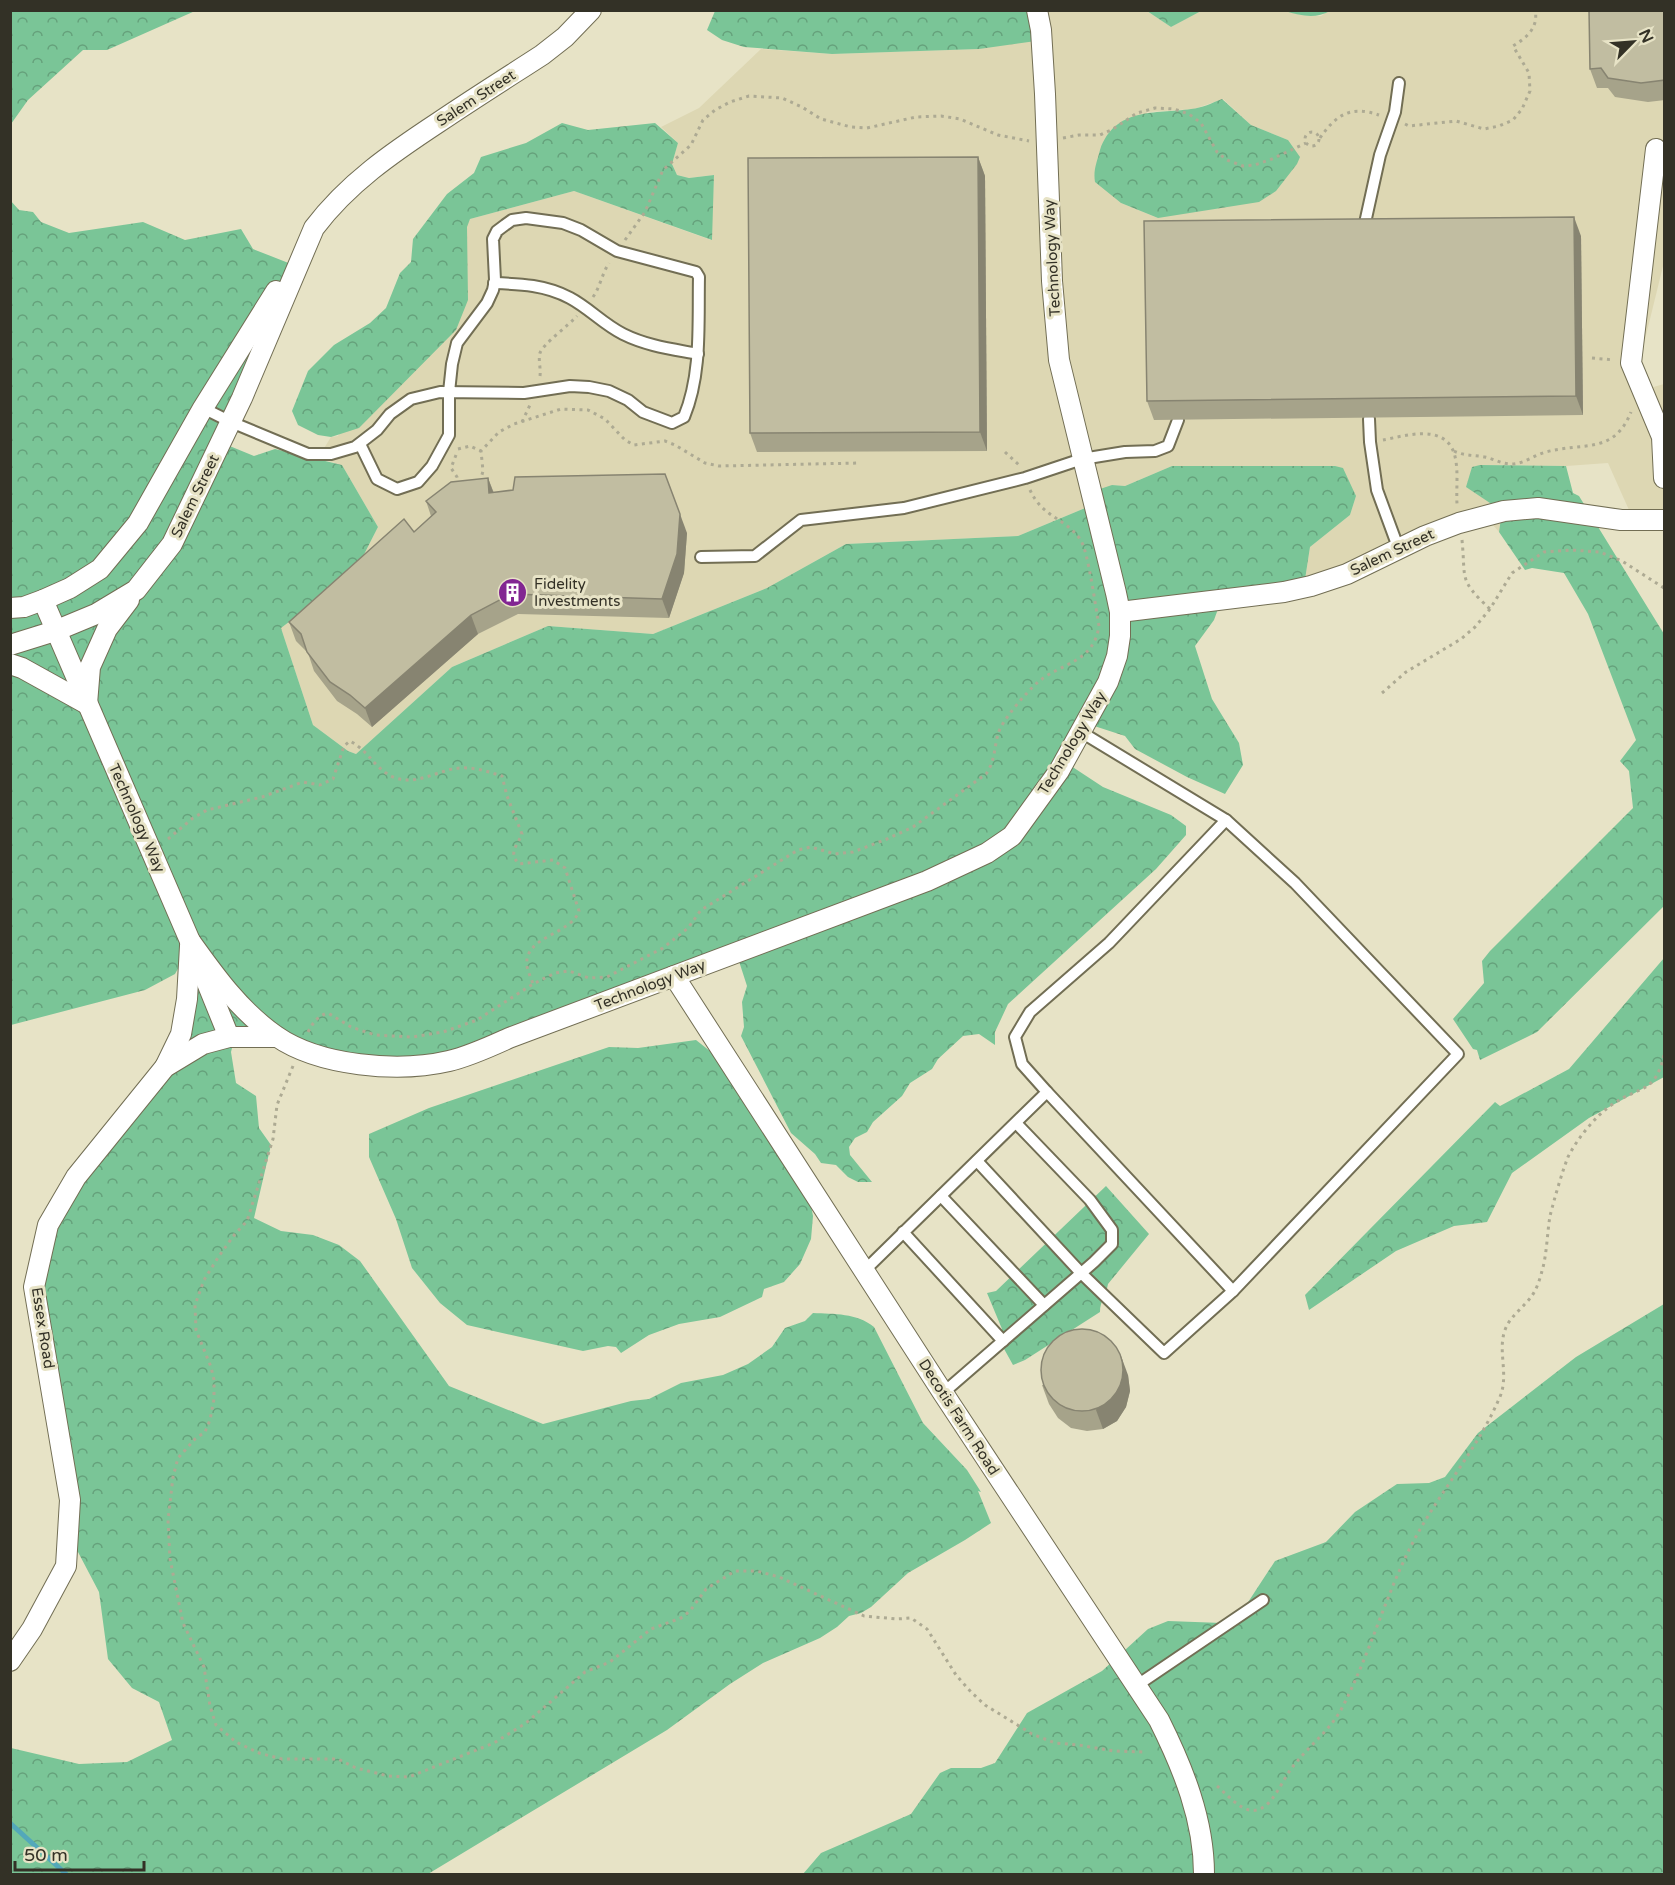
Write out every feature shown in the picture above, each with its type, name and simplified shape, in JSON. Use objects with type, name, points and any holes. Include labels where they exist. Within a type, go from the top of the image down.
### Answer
[{"type":"street","name":"Salem Street","points":[[10,645],[55,631],[96,614],[136,590],[172,544],[231,422],[314,228],[330,206],[376,165],[542,55],[565,37],[591,10]]},
{"type":"street","name":"Technology Way","points":[[277,1037],[328,1058],[384,1066],[447,1062],[927,881],[987,853],[1012,836],[1059,771],[1108,682],[1117,657],[1120,636],[1120,612],[1059,360],[1052,280],[1041,30],[1037,10]]},
{"type":"street","points":[[1656,148],[1631,363],[1662,437],[1665,478]]},
{"type":"street","name":"Salem Street","points":[[10,608],[24,607],[44,600],[70,588],[100,569],[138,523],[203,408],[277,290],[296,268]]},
{"type":"street","name":"Salem Street","points":[[1120,612],[1284,592],[1311,586],[1347,574],[1398,547],[1459,523],[1504,511],[1538,508],[1621,520],[1665,520]]},
{"type":"street","points":[[10,664],[22,668],[87,704],[90,667],[107,629],[136,590]]},
{"type":"street","name":"Technology Way","points":[[44,600],[55,631],[190,941],[229,1037]]},
{"type":"street","points":[[190,941],[234,999],[277,1037]]},
{"type":"street","points":[[165,1067],[181,1034],[187,999],[190,941]]},
{"type":"street","name":"Decotis Farm Road","points":[[674,976],[943,1393],[1159,1720],[1177,1756],[1192,1800],[1202,1839],[1204,1875]]},
{"type":"street","name":"Essex Road","points":[[10,1661],[32,1629],[66,1566],[70,1500],[34,1287],[48,1225],[76,1177],[165,1067],[203,1044],[229,1037],[277,1037]]},
{"type":"lane","points":[[1362,238],[1399,83]]},
{"type":"lane","points":[[203,408],[308,454],[331,454],[355,447],[377,430],[390,414],[411,399],[440,392],[449,392],[534,392],[570,386],[589,387],[609,391],[628,400],[643,412],[672,423],[684,417],[688,408],[698,354],[699,277],[696,272],[617,251],[581,230],[563,223],[538,218],[512,220],[497,231],[493,239],[494,283],[487,303],[458,343],[452,364],[449,392],[449,435],[432,466],[418,482],[397,489],[377,479],[360,444]]},
{"type":"lane","points":[[494,283],[524,284],[549,289],[571,298],[598,320],[622,334],[648,345],[698,354]]},
{"type":"lane","points":[[1369,419],[1377,490],[1398,547]]},
{"type":"lane","points":[[701,557],[755,556],[801,520],[904,508],[1025,478],[1082,459],[1125,452],[1155,451],[1168,446],[1178,420]]},
{"type":"lane","points":[[977,1161],[1081,1273],[1164,1353],[1233,1291],[1458,1054],[1295,883],[1226,820],[1081,732]]},
{"type":"lane","points":[[1226,820],[1109,943],[1030,1012],[1015,1037],[1022,1064],[1233,1291]]},
{"type":"lane","points":[[864,1271],[1047,1092]]},
{"type":"lane","points":[[943,1393],[1112,1244],[1112,1230],[1090,1200],[1016,1123]]},
{"type":"lane","points":[[941,1196],[1044,1305]]},
{"type":"lane","points":[[903,1232],[1003,1341]]},
{"type":"lane","points":[[1136,1686],[1263,1600]]},
{"type":"path","points":[[1306,143],[1315,146],[1330,124],[1341,114],[1355,111],[1374,114],[1409,126],[1456,121],[1484,129],[1513,120],[1522,109],[1530,91],[1529,73],[1513,46],[1533,29],[1537,14],[1535,10]]},
{"type":"path","points":[[522,422],[541,375],[539,356],[541,348],[563,330],[598,290],[602,274],[645,212],[663,170],[691,145],[703,120],[730,102],[749,96],[782,98],[821,119],[851,128],[867,129],[916,117],[941,116],[960,119],[998,135],[1026,141],[1100,135],[1137,112],[1155,108],[1174,109],[1189,114],[1201,123],[1217,152],[1227,160],[1243,166],[1255,165],[1272,159],[1306,143]]},
{"type":"path","points":[[1306,143],[1307,133],[1312,131],[1320,138]]},
{"type":"path","points":[[1592,358],[1617,361]]},
{"type":"path","points":[[1370,442],[1421,433],[1431,434],[1447,442],[1454,451],[1462,455],[1517,464],[1548,452],[1603,444],[1623,429],[1633,407]]},
{"type":"path","points":[[476,487],[483,471],[481,451],[499,432],[561,409],[588,410],[605,420],[625,440],[634,445],[665,441],[705,463],[718,466],[859,463]]},
{"type":"path","points":[[460,493],[457,477],[451,468],[458,448],[470,446],[481,451]]},
{"type":"path","points":[[1454,451],[1465,581],[1473,593],[1490,609]]},
{"type":"path","points":[[1005,452],[1018,463],[1034,498],[1043,510],[1063,523],[1081,540],[1099,626],[1097,638],[1086,654],[1038,682],[1009,715],[998,732],[993,765],[986,774],[913,827],[887,839],[852,852],[835,854],[810,848],[798,850],[701,910],[688,928],[663,948],[608,977],[589,978],[569,970],[555,973],[533,984],[477,1020],[443,1032],[412,1037],[375,1035],[351,1027],[328,1013],[320,1015],[313,1023],[300,1048],[277,1105],[273,1139],[247,1221],[235,1234],[204,1280],[195,1305],[196,1330],[214,1380],[213,1399],[210,1420],[205,1432],[195,1439],[178,1458],[173,1477],[168,1520],[170,1559],[183,1623],[204,1668],[210,1706],[216,1725],[236,1742],[259,1753],[282,1759],[338,1759],[356,1768],[388,1776],[409,1777],[494,1743],[526,1723],[585,1672],[610,1662],[651,1629],[681,1618],[690,1611],[706,1589],[735,1572],[757,1571],[779,1576],[864,1616],[911,1618],[927,1629],[956,1675],[971,1692],[985,1705],[1032,1734],[1055,1743],[1114,1751],[1143,1752]]},
{"type":"path","points":[[1382,693],[1406,672],[1461,639],[1475,627],[1490,609],[1512,573],[1544,552],[1571,550],[1600,552],[1622,561],[1665,588]]},
{"type":"path","points":[[168,839],[193,818],[207,810],[262,797],[303,782],[320,785],[333,779],[344,746],[350,741],[362,748],[381,769],[395,778],[420,780],[459,768],[472,768],[502,776],[522,834],[513,852],[513,859],[519,864],[553,860],[565,868],[579,911],[577,918],[570,925],[540,941],[530,952],[527,964],[533,984]]},
{"type":"path","points":[[1217,1786],[1241,1807],[1252,1811],[1261,1809],[1270,1801],[1309,1746],[1327,1731],[1341,1709],[1367,1655],[1409,1549],[1431,1508],[1466,1458],[1500,1397],[1505,1374],[1503,1347],[1505,1330],[1518,1309],[1532,1297],[1543,1270],[1551,1214],[1568,1157],[1585,1134],[1614,1104],[1652,1084],[1662,1067],[1665,1055]]},
{"type":"shaded area","points":[[1039,10],[1147,11],[1171,27],[1201,10],[1285,10],[1300,15],[1321,16],[1330,10],[1664,11],[1664,262],[1638,368],[1650,388],[1664,384],[1664,517],[1629,510],[1608,463],[1566,466],[1480,465],[1502,511],[1499,532],[1486,517],[1304,586],[1310,547],[1350,515],[1356,496],[1172,466],[1125,486],[1112,485],[1090,506],[1018,536],[846,544],[767,588],[653,634],[548,626],[452,667],[356,754],[348,751],[313,725],[281,628],[355,572],[378,527],[342,465],[318,458],[331,437],[338,436],[470,219],[574,191],[711,240],[714,175],[689,178],[677,175],[672,164],[678,143],[661,127],[699,108],[761,49],[832,54],[979,49]],"holes":[[[1223,99],[1251,125],[1288,140],[1158,218],[1121,203],[1147,112],[1194,109]]]},
{"type":"green space","points":[[11,10],[195,11],[107,50],[83,50],[28,100],[11,124]]},
{"type":"green space","points":[[1039,10],[1036,41],[979,49],[832,54],[744,47],[722,40],[707,30],[715,11]]},
{"type":"green space","points":[[1330,10],[1325,14],[1314,16],[1285,11]]},
{"type":"green space","points":[[1147,11],[1201,11],[1171,27]]},
{"type":"green space","points":[[1222,99],[1251,125],[1288,140],[1300,157],[1276,191],[1259,202],[1158,218],[1121,203],[1095,182],[1095,170],[1100,150],[1115,126],[1138,115],[1195,108]]},
{"type":"green space","points":[[562,123],[588,130],[655,123],[678,143],[672,164],[677,175],[689,178],[714,175],[712,240],[574,191],[470,219],[467,227],[468,300],[456,330],[359,428],[331,437],[318,435],[298,425],[292,411],[308,371],[334,345],[370,323],[386,308],[400,273],[411,262],[413,239],[447,194],[474,173],[481,157],[526,143]]},
{"type":"green space","points":[[10,200],[19,210],[33,212],[41,222],[69,233],[143,222],[185,240],[241,229],[253,249],[291,264],[215,440],[254,456],[275,449],[342,465],[378,527],[355,572],[281,628],[313,725],[348,751],[356,754],[452,667],[548,626],[653,634],[767,588],[846,544],[1018,536],[1090,506],[1091,492],[1112,485],[1125,486],[1172,466],[1335,466],[1343,468],[1356,496],[1350,515],[1310,547],[1304,586],[1222,598],[1214,620],[1195,646],[1212,699],[1239,743],[1243,765],[1225,794],[1135,749],[1125,736],[1085,723],[1068,764],[1103,787],[1171,815],[1186,826],[1186,835],[1156,869],[1008,1004],[995,1032],[995,1045],[979,1034],[963,1036],[938,1059],[932,1069],[910,1083],[902,1096],[873,1122],[867,1132],[855,1138],[849,1147],[850,1155],[872,1182],[858,1182],[848,1177],[836,1165],[821,1163],[815,1154],[791,1133],[741,1036],[744,1027],[742,1002],[747,986],[737,955],[456,1058],[390,1065],[265,1039],[232,1048],[236,1083],[256,1096],[259,1128],[271,1145],[254,1218],[281,1231],[313,1235],[339,1245],[360,1261],[449,1386],[543,1424],[631,1401],[649,1399],[681,1383],[723,1375],[748,1364],[772,1347],[785,1328],[805,1321],[813,1313],[853,1317],[874,1327],[923,1423],[967,1470],[981,1492],[978,1491],[991,1523],[908,1573],[871,1607],[849,1616],[820,1638],[763,1663],[667,1730],[428,1874],[11,1874],[11,1748],[79,1764],[127,1762],[172,1740],[159,1702],[132,1688],[108,1659],[99,1592],[78,1552],[75,1551],[38,1257],[84,1174],[180,1060],[193,942],[175,974],[145,990],[11,1025]]},
{"type":"green space","points":[[1480,465],[1566,466],[1573,493],[1579,496],[1664,634],[1664,906],[1537,1032],[1480,1060],[1477,1050],[1473,1049],[1453,1019],[1484,983],[1482,961],[1490,951],[1633,808],[1629,771],[1620,761],[1636,740],[1588,614],[1564,573],[1532,568],[1525,570],[1499,532],[1502,511],[1466,487],[1472,467]]},
{"type":"green space","points":[[1664,958],[1664,1077],[1589,1118],[1512,1173],[1487,1222],[1454,1226],[1396,1251],[1309,1310],[1305,1295],[1495,1102],[1500,1106],[1569,1069]]},
{"type":"green space","points":[[696,1040],[725,1063],[809,1195],[813,1216],[811,1239],[800,1264],[784,1282],[764,1289],[762,1297],[720,1317],[679,1324],[649,1335],[621,1353],[616,1347],[608,1346],[583,1351],[467,1325],[440,1303],[412,1268],[396,1219],[369,1157],[369,1134],[429,1108],[609,1047],[638,1048]]},
{"type":"green space","points":[[1106,1186],[1149,1234],[1108,1284],[1100,1312],[1025,1360],[1013,1365],[1003,1347],[1002,1329],[987,1293],[996,1291]]},
{"type":"green space","points":[[1664,1304],[1664,1874],[803,1874],[821,1853],[911,1814],[940,1773],[951,1768],[981,1768],[995,1763],[1027,1713],[1102,1671],[1148,1629],[1168,1621],[1222,1623],[1239,1616],[1275,1561],[1326,1542],[1355,1512],[1397,1484],[1429,1483],[1445,1477],[1478,1433],[1576,1357]]},
{"type":"building","points":[[1589,10],[1665,10],[1665,80],[1641,83],[1608,78],[1601,68],[1590,69]]},
{"type":"building","points":[[978,157],[980,432],[750,433],[748,158]]},
{"type":"building","points":[[1574,217],[1576,396],[1147,401],[1144,221]]},
{"type":"building","name":"Fidelity Investments","points":[[665,474],[680,514],[677,554],[662,599],[511,594],[471,615],[365,708],[330,682],[307,652],[301,634],[289,622],[404,519],[414,532],[436,512],[426,501],[451,482],[488,478],[489,493],[513,490],[515,477]]},
{"type":"building","points":[[1074,1329],[1090,1329],[1105,1336],[1116,1347],[1123,1362],[1120,1386],[1111,1399],[1090,1411],[1074,1411],[1059,1404],[1048,1393],[1041,1378],[1041,1362],[1048,1347],[1059,1336]]},
{"type":"waterway","points":[[10,1823],[66,1874]]},
{"type":"place","name":"Fidelity Investments","points":[[513,593]]}]
